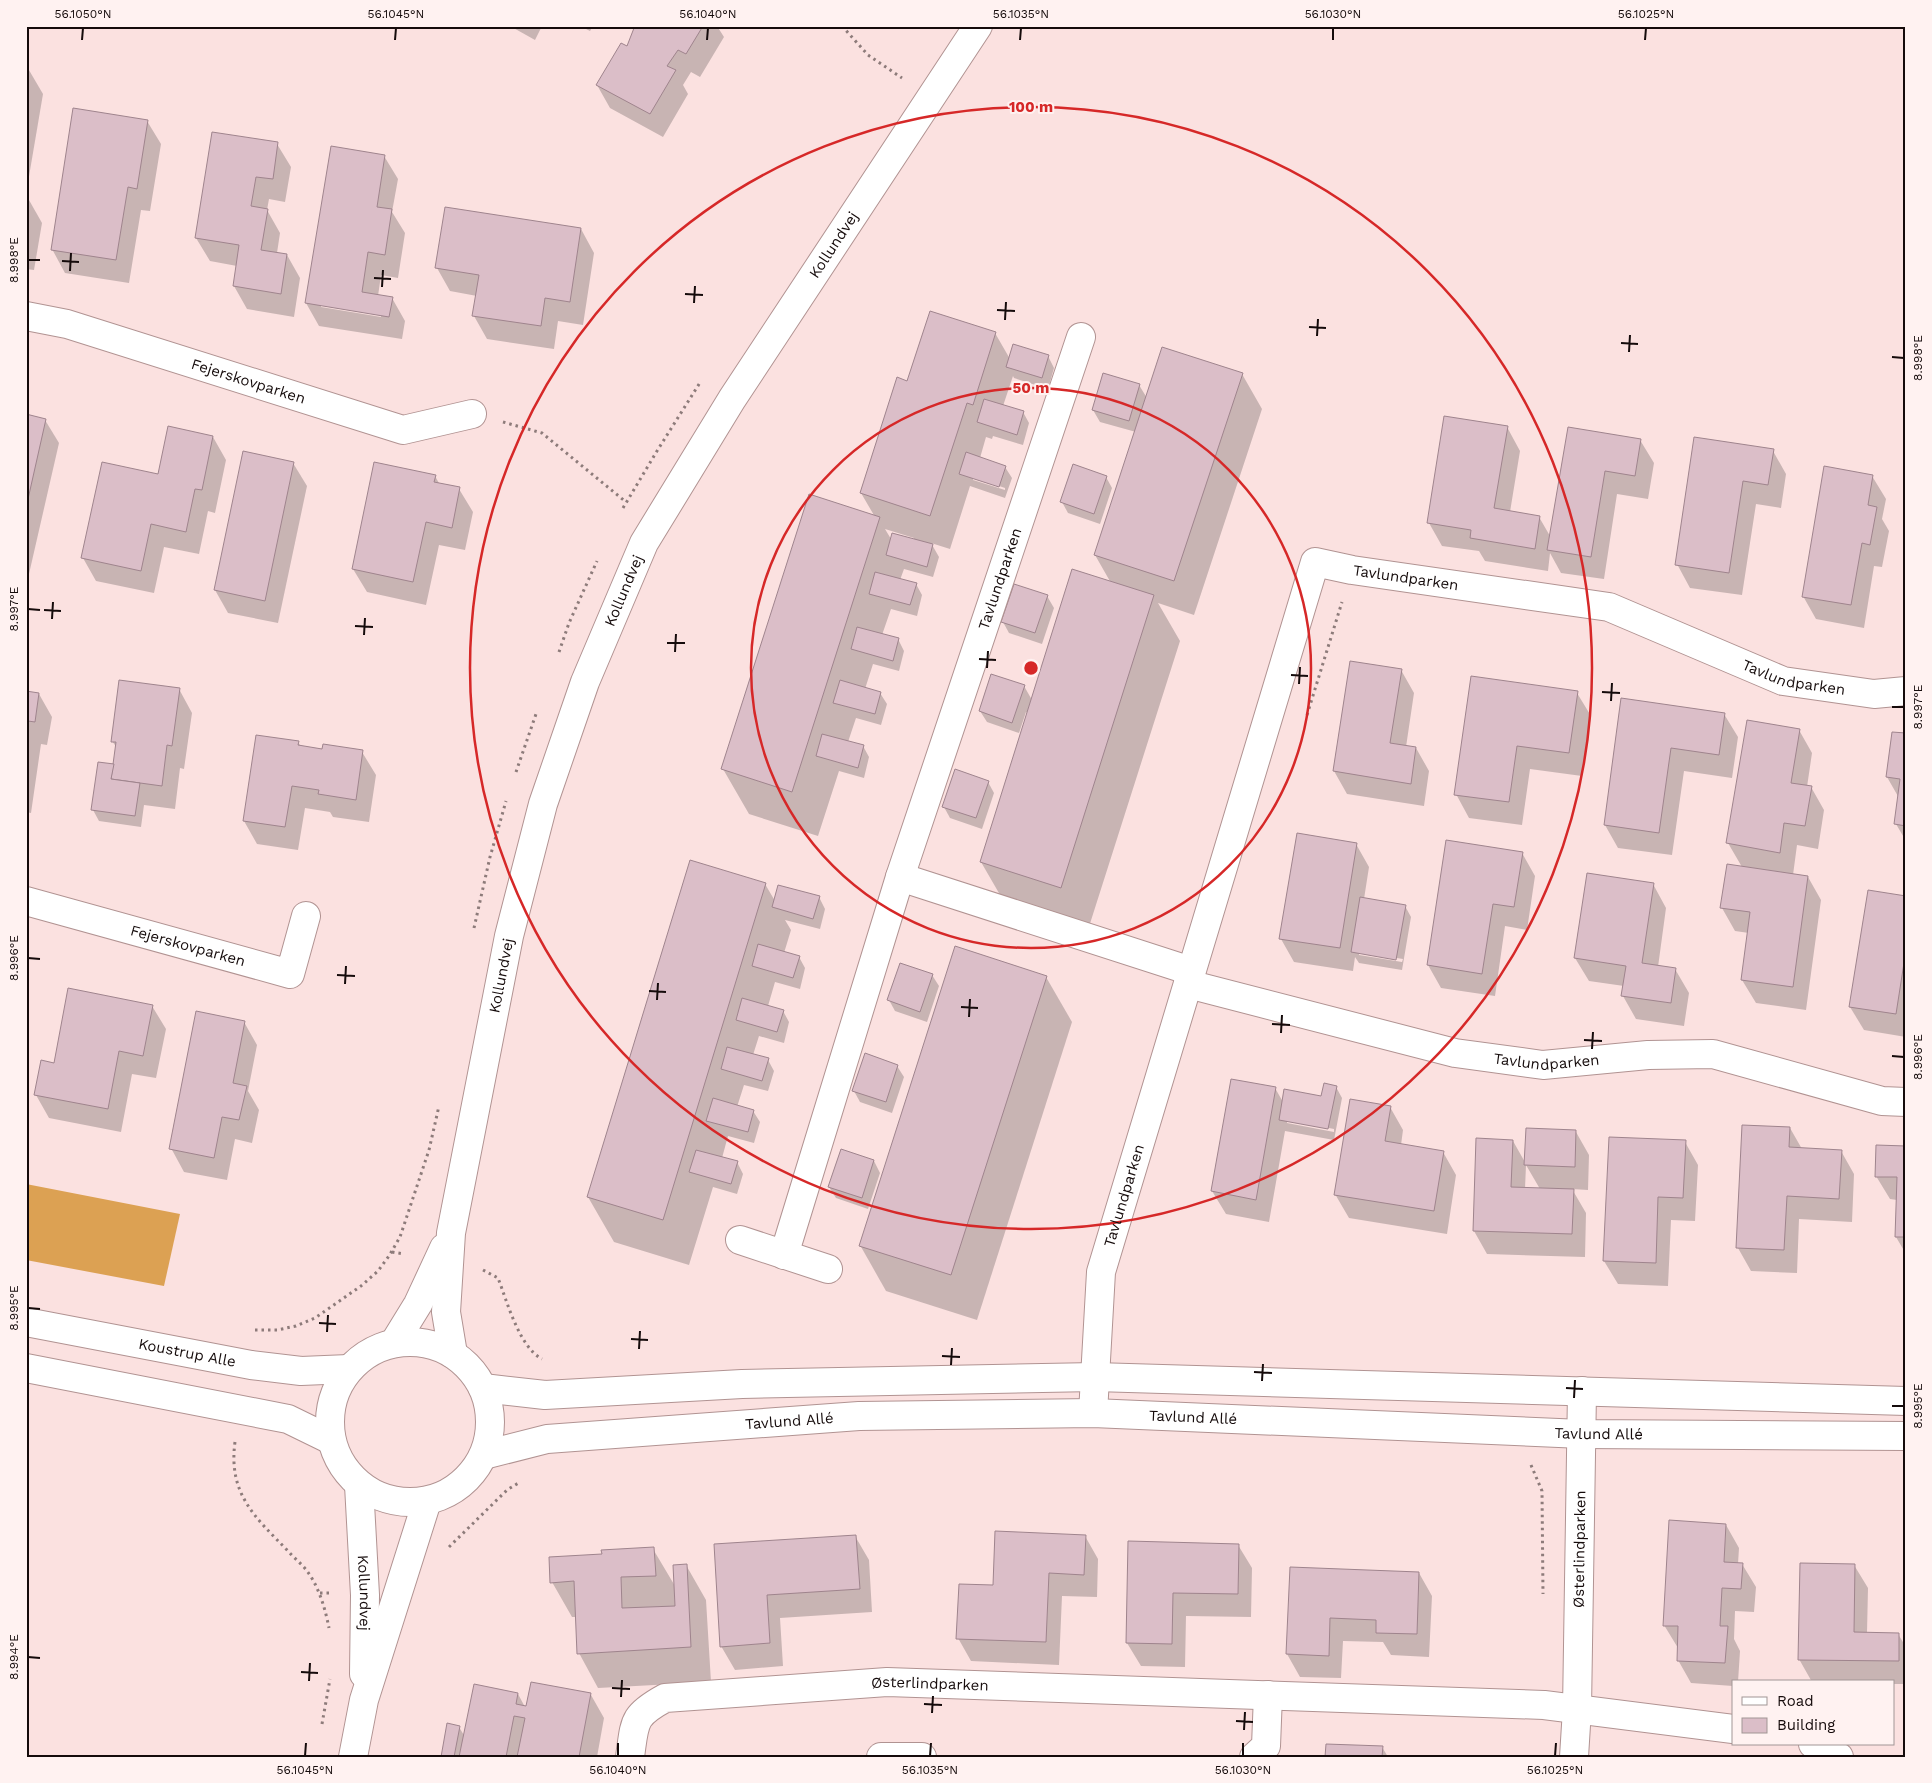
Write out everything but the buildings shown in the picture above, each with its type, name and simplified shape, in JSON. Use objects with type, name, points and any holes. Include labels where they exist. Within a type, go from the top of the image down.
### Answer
[{"type":"street","name":"Kollundvej","points":[[453,1354],[446,1312],[451,1233],[509,936],[543,804],[585,682],[644,543],[732,399],[978,26]]},
{"type":"street","name":"Fejerskovparken","points":[[26,316],[67,324],[403,430],[472,414]]},
{"type":"street","name":"Tavlundparken","points":[[784,1255],[900,877],[1081,337]]},
{"type":"street","name":"Tavlundparken","points":[[1093,1413],[1101,1272],[1315,562],[1352,570],[1609,607],[1783,682],[1874,694],[1906,692]]},
{"type":"street","name":"Tavlundparken","points":[[900,877],[1190,977],[1455,1052],[1544,1065],[1648,1054],[1713,1054],[1882,1101],[1906,1102]]},
{"type":"street","name":"Fejerskovparken","points":[[26,901],[290,974],[306,916]]},
{"type":"street","name":"Kollundvej","points":[[394,1343],[418,1304],[451,1233]]},
{"type":"street","points":[[740,1240],[828,1269]]},
{"type":"street","name":"Koustrup Alle","points":[[26,1322],[251,1365],[301,1372],[349,1369]]},
{"type":"street","points":[[394,1343],[424,1343],[453,1354],[470,1368],[483,1388],[490,1410],[490,1433],[484,1456],[461,1485],[427,1501],[403,1503],[380,1498],[359,1485],[342,1465],[331,1440],[329,1415],[335,1390],[349,1369],[369,1352],[394,1343]]},
{"type":"street","points":[[26,1368],[288,1419],[331,1440]]},
{"type":"street","points":[[483,1388],[545,1395],[742,1384],[1095,1377],[1906,1401]]},
{"type":"street","name":"Østerlindparken","points":[[1574,1757],[1577,1709],[1582,1391]]},
{"type":"street","name":"Tavlund Allé","points":[[484,1456],[547,1439],[859,1416],[1093,1413],[1582,1434],[1906,1436]]},
{"type":"street","name":"Kollundvej","points":[[359,1485],[365,1595],[364,1700]]},
{"type":"street","name":"Kollundvej","points":[[352,1757],[364,1700],[427,1501]]},
{"type":"street","name":"Østerlindparken","points":[[630,1757],[634,1725],[646,1708],[665,1698],[886,1682],[1544,1705],[1732,1729]]},
{"type":"street","points":[[1254,1757],[1266,1746],[1268,1695]]},
{"type":"street","points":[[1817,1746],[1838,1757]]},
{"type":"street","points":[[881,1757],[922,1757]]},
{"type":"path","points":[[842,26],[868,55],[902,78]]},
{"type":"path","points":[[472,414],[542,433],[626,502]]},
{"type":"path","points":[[1529,1459],[1542,1491],[1543,1598]]},
{"type":"path","points":[[444,1551],[507,1490],[521,1482]]},
{"type":"path","points":[[320,1593],[365,1595]]},
{"type":"shaded area","points":[[26,1184],[180,1214],[164,1286],[26,1260]]}]
